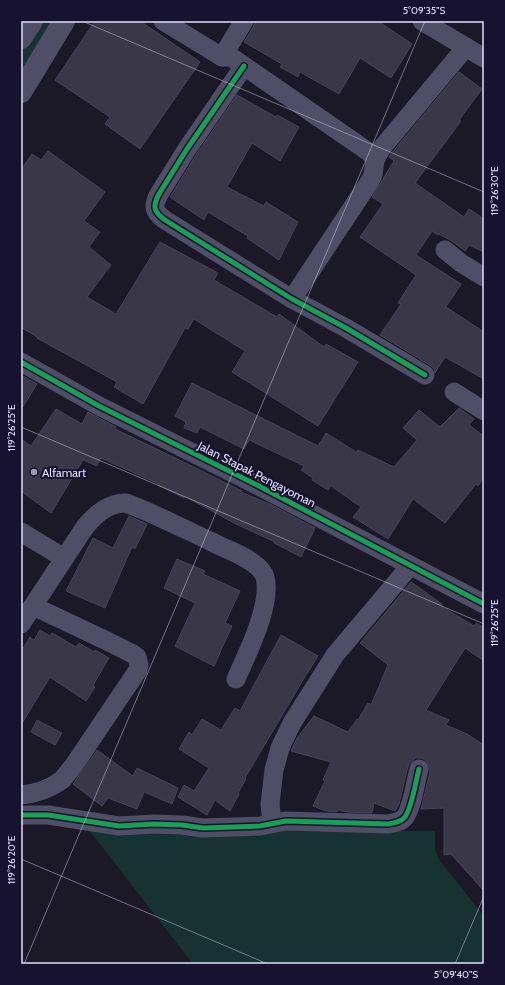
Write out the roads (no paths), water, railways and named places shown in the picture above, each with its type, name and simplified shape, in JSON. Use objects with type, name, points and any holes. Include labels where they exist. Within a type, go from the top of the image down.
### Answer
[{"type":"street","points":[[21,38],[32,21]]},
{"type":"street","points":[[21,92],[64,21]]},
{"type":"street","points":[[163,21],[231,57]]},
{"type":"street","points":[[187,21],[231,57],[376,157]]},
{"type":"street","points":[[244,21],[231,57],[187,149],[155,201],[155,209],[158,215],[292,299],[346,328],[424,375]]},
{"type":"street","points":[[422,21],[484,58]]},
{"type":"street","points":[[292,299],[370,181],[373,175],[376,157],[381,149],[466,47]]},
{"type":"street","points":[[445,250],[484,277]]},
{"type":"street","name":"Jalan Stapak Pengayoman","points":[[21,362],[100,406],[262,487],[484,604]]},
{"type":"street","points":[[454,392],[484,411]]},
{"type":"street","points":[[21,624],[85,527],[100,512],[118,503],[126,503],[230,550],[254,564],[264,576],[266,584],[265,600],[260,622],[236,679]]},
{"type":"street","points":[[21,532],[64,558]]},
{"type":"street","points":[[272,823],[270,804],[274,770],[280,748],[292,723],[335,655],[410,566]]},
{"type":"street","points":[[21,795],[42,791],[62,780],[119,699],[138,670],[139,665],[137,657],[108,640],[33,606]]},
{"type":"street","points":[[21,815],[48,815],[119,826],[182,824],[203,828],[260,826],[286,821],[397,823],[405,817],[408,810],[419,769]]},
{"type":"place","name":"Alfamart","points":[[34,472]]}]
